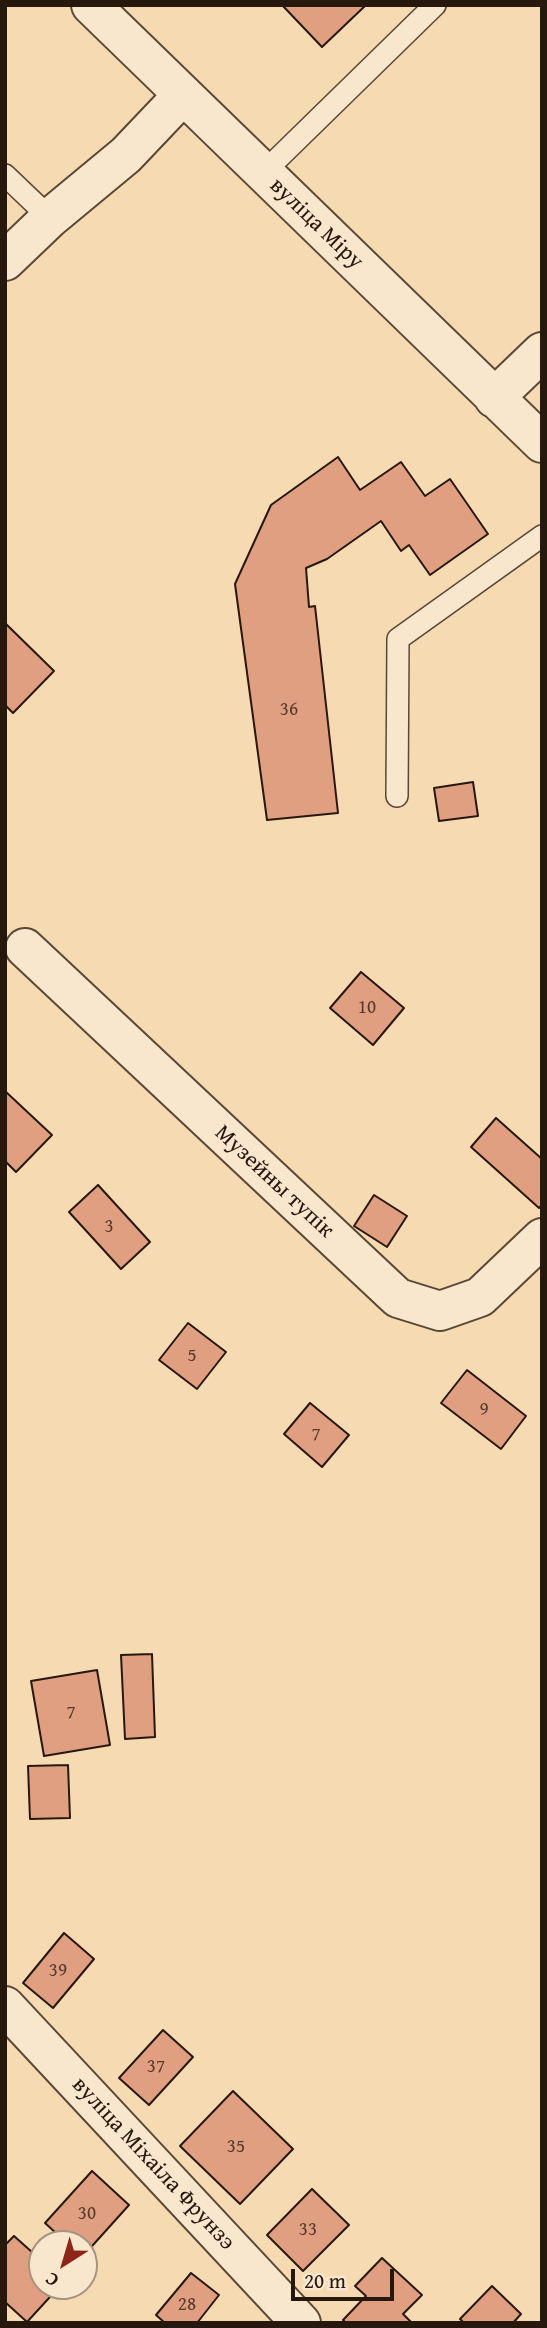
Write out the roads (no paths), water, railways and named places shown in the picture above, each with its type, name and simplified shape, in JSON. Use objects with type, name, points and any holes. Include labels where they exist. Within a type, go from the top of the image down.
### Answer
[{"type":"street","name":"вуліца Міру","points":[[91,5],[542,443]]},
{"type":"street","points":[[5,261],[50,218],[126,155],[183,95]]},
{"type":"street","points":[[494,398],[542,352]]},
{"type":"street","name":"Музейны тупік","points":[[25,948],[398,1297],[440,1311],[480,1297],[542,1238]]},
{"type":"street","name":"вуліца Міхаіла Фрунзэ","points":[[5,2006],[301,2323]]},
{"type":"lane","points":[[263,173],[435,5]]},
{"type":"lane","points":[[5,175],[50,218]]},
{"type":"lane","points":[[397,796],[398,639],[542,536]]}]
